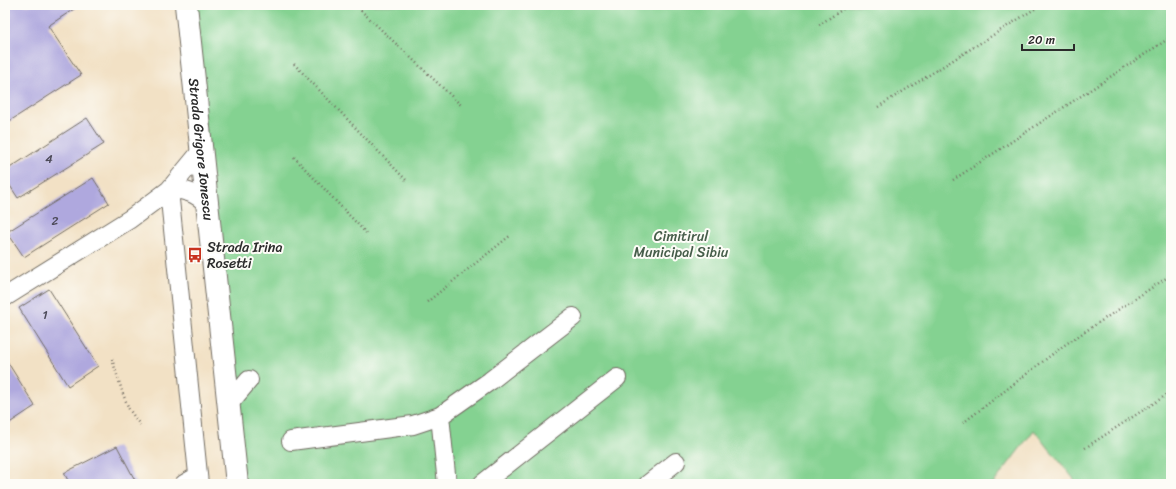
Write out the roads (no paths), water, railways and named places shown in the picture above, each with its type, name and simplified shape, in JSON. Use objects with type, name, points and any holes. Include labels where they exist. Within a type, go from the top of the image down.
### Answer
[{"type":"main road","name":"Strada Grigore Ionescu","points":[[186,5],[237,484]]},
{"type":"street","points":[[5,297],[130,219],[169,190],[202,150]]},
{"type":"street","points":[[169,190],[180,189],[192,192],[201,197],[207,204]]},
{"type":"street","points":[[169,190],[194,481]]},
{"type":"street","points":[[291,440],[413,425],[440,416],[490,381],[573,317]]},
{"type":"street","points":[[482,484],[617,378]]},
{"type":"street","points":[[440,416],[447,484]]},
{"type":"street","points":[[648,484],[676,462]]},
{"type":"place","name":"Strada Irina Rosetti","points":[[195,255]]},
{"type":"park label","name":"Cimitirul Municipal Sibiu","points":[[681,244]]}]
